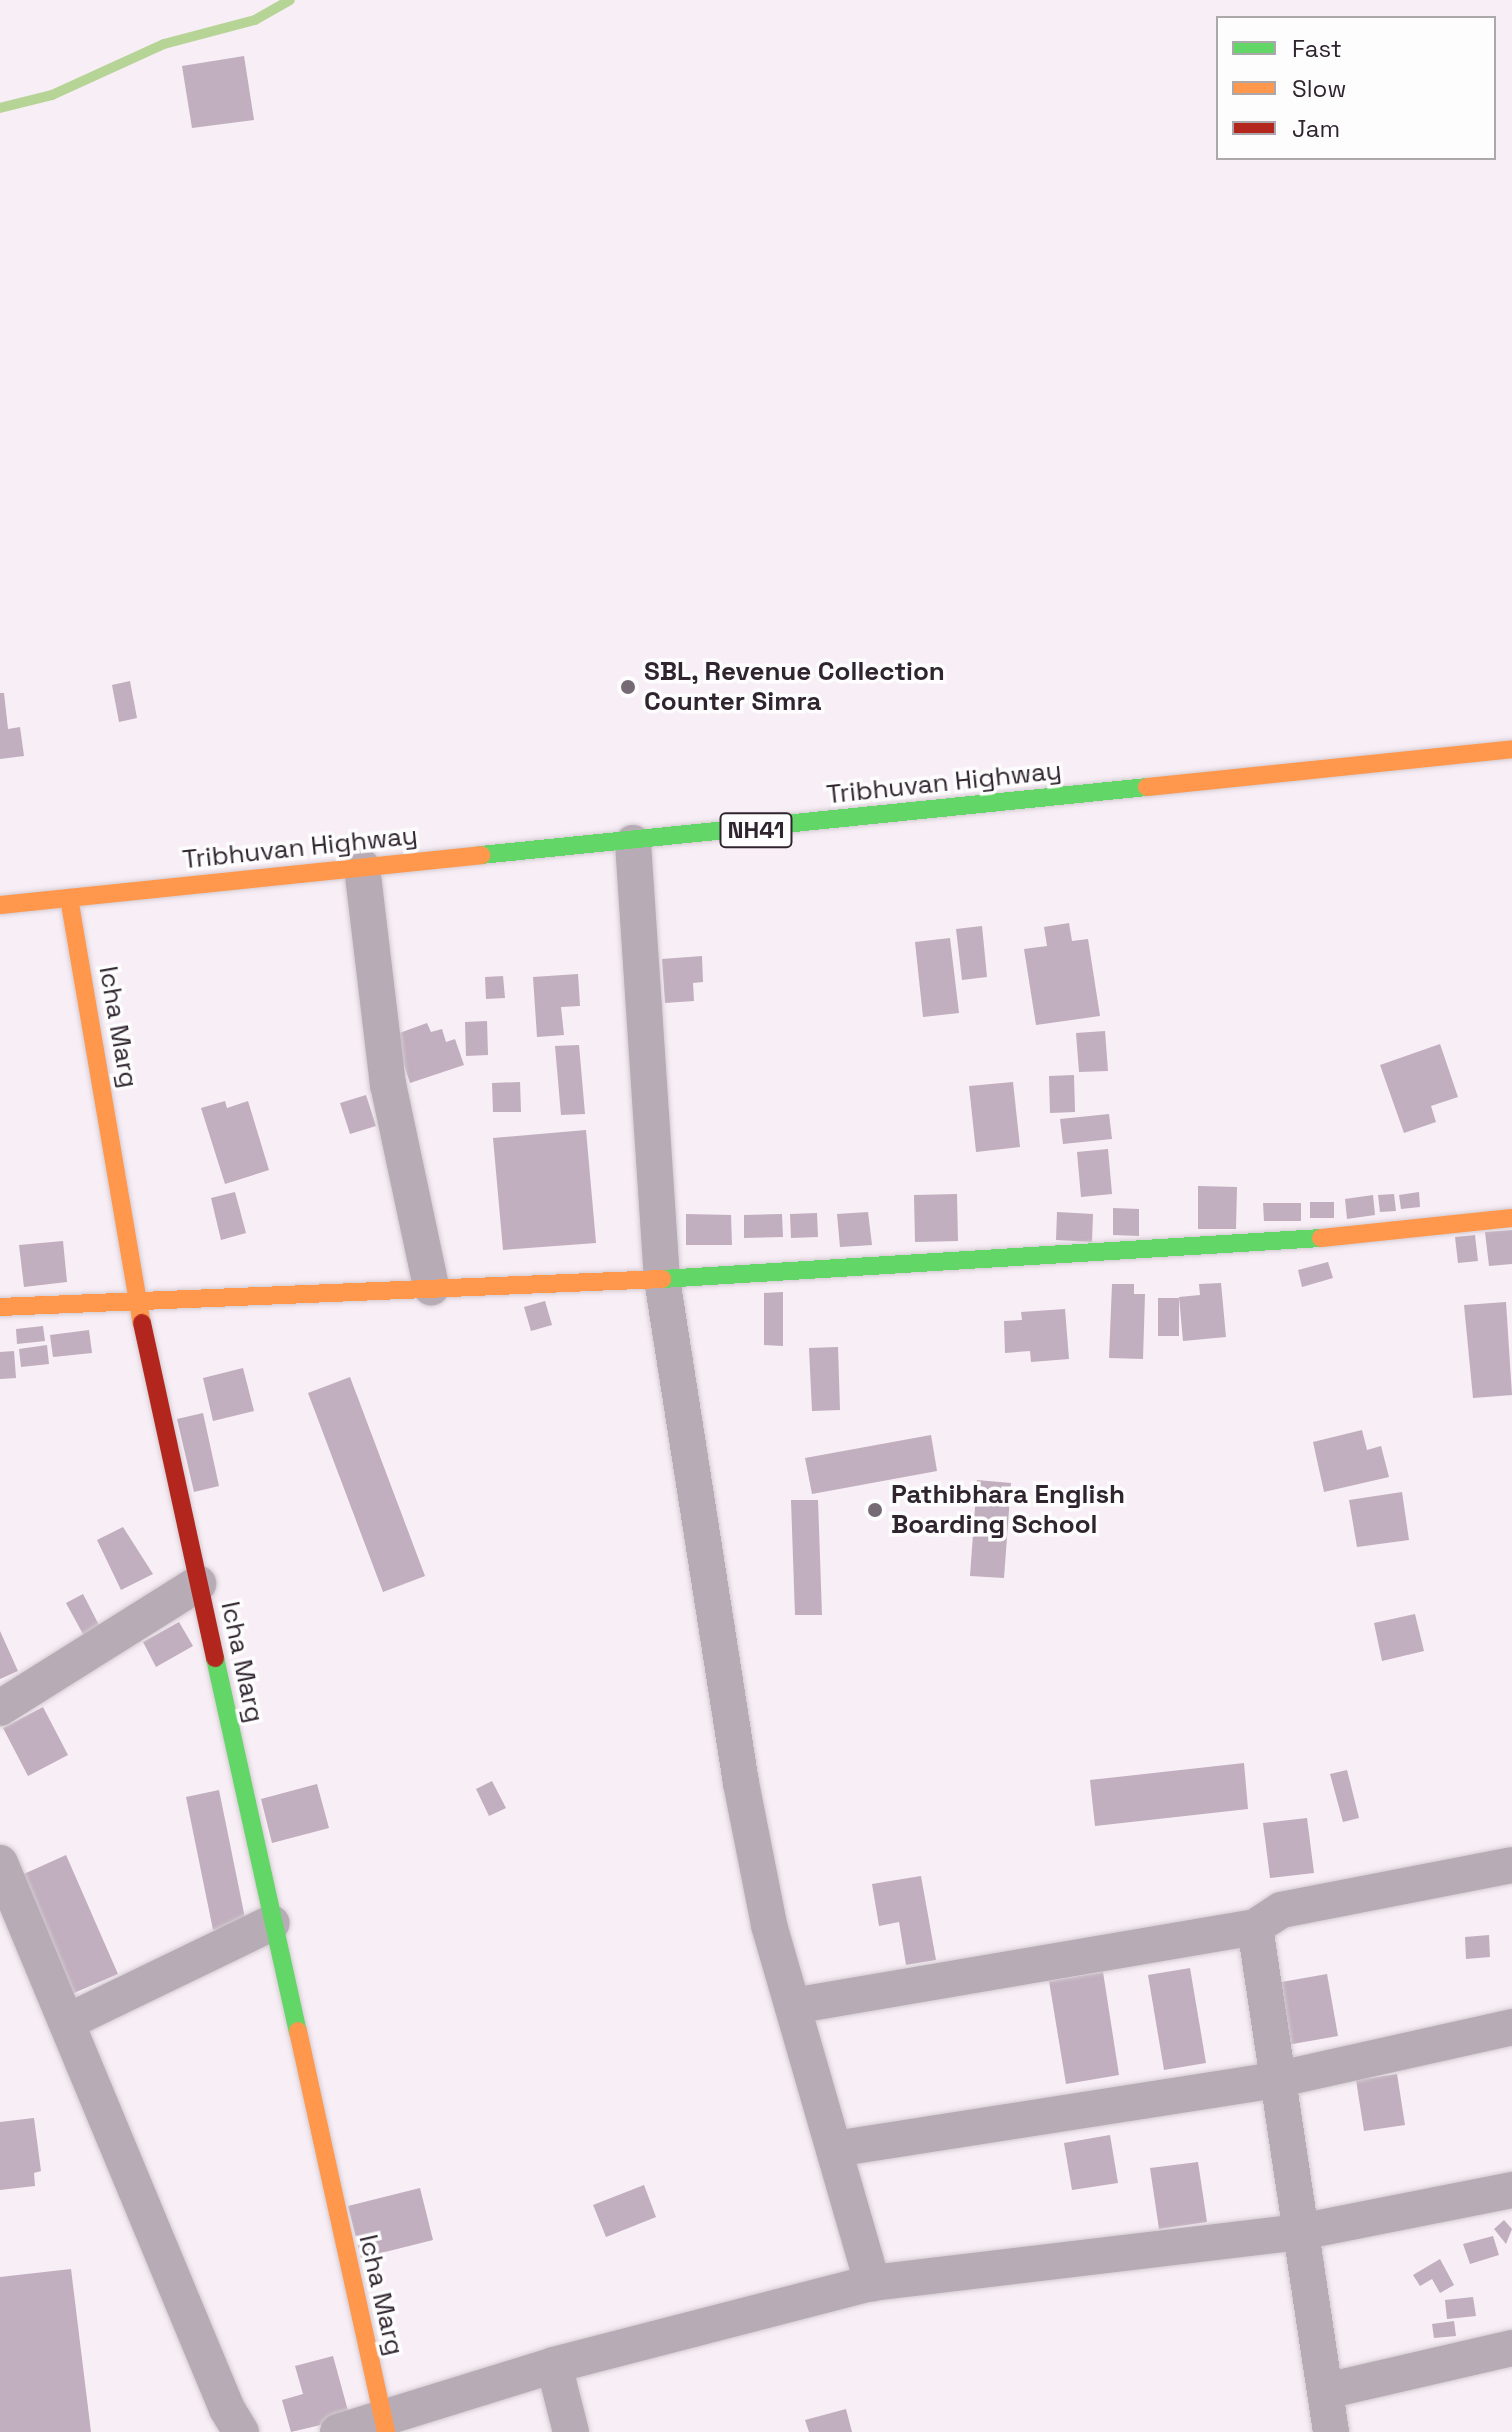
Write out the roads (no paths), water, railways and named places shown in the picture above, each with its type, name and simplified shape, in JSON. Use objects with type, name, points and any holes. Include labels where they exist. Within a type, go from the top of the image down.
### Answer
[{"type":"main road","name":"Tribhuvan Highway","points":[[0,905],[362,867],[633,843],[1512,749]]},
{"type":"main road","name":"Icha Marg","points":[[69,898],[137,1303],[384,2424]]},
{"type":"main road","points":[[0,1307],[662,1279],[1242,1246],[1512,1218]]},
{"type":"street","points":[[633,843],[662,1279],[741,1783],[769,1925],[872,2283]]},
{"type":"street","points":[[362,867],[388,1084],[431,1287]]},
{"type":"street","points":[[0,1708],[198,1584]]},
{"type":"street","points":[[0,1863],[69,2021],[227,2409],[241,2432]]},
{"type":"street","points":[[793,2006],[1255,1927],[1281,1910],[1512,1865]]},
{"type":"street","points":[[69,2021],[272,1923]]},
{"type":"street","points":[[1255,1927],[1331,2432]]},
{"type":"street","points":[[835,2149],[1280,2079],[1512,2027]]},
{"type":"street","points":[[338,2432],[384,2424],[554,2365],[872,2283],[1300,2232],[1512,2190]]},
{"type":"street","points":[[1326,2391],[1512,2348]]},
{"type":"street","points":[[554,2365],[571,2432]]},
{"type":"waterway","points":[[0,108],[52,95],[164,44],[255,20],[290,0]]},
{"type":"place","name":"SBL, Revenue Collection Counter Simra","points":[[628,687]]},
{"type":"place","name":"Pathibhara English Boarding School","points":[[875,1510]]}]
